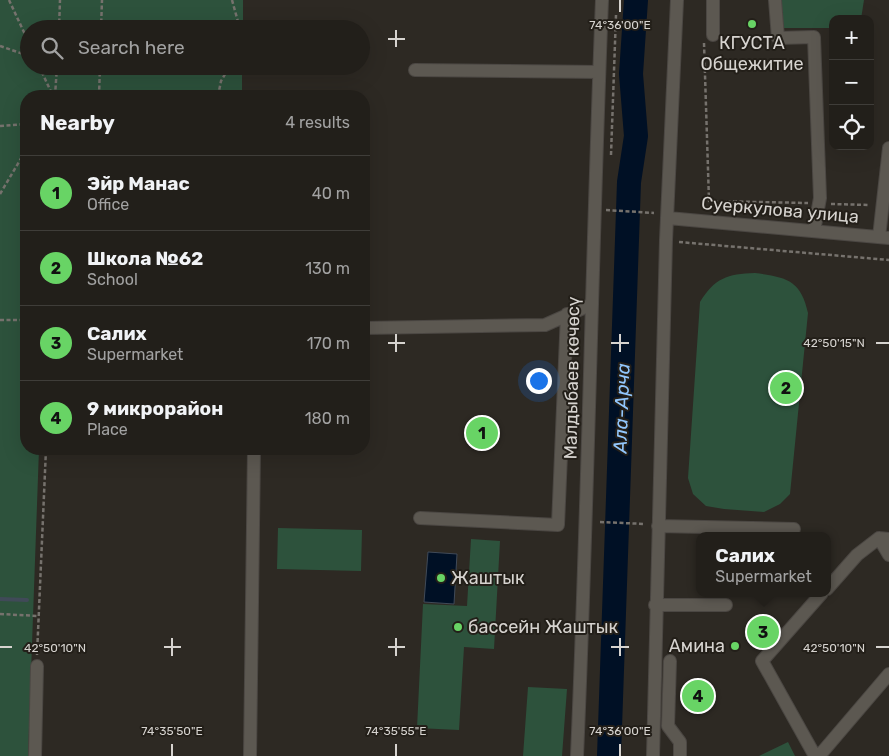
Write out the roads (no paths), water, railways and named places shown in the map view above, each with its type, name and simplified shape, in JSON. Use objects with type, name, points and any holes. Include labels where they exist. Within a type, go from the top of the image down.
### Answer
[{"type":"street","name":"Малдыбаев көчөсү","points":[[576,756],[586,539],[590,305],[602,0]]},
{"type":"street","points":[[653,756],[655,605],[652,525],[677,0]]},
{"type":"street","points":[[708,36],[712,0]]},
{"type":"street","points":[[776,0],[778,38],[814,37],[820,198],[814,231]]},
{"type":"street","points":[[415,70],[599,72]]},
{"type":"street","points":[[884,238],[889,148]]},
{"type":"street","name":"Суеркулова улица","points":[[668,218],[884,238]]},
{"type":"street","points":[[370,328],[545,325],[590,305]]},
{"type":"street","points":[[420,518],[558,525],[567,314]]},
{"type":"street","points":[[250,756],[254,455]]},
{"type":"street","points":[[652,525],[794,529]]},
{"type":"street","points":[[831,583],[856,555],[884,539],[889,555]]},
{"type":"street","points":[[815,756],[762,661],[818,597]]},
{"type":"street","points":[[655,605],[726,605]]},
{"type":"street","points":[[670,661],[668,726],[680,742],[680,756]]},
{"type":"street","points":[[35,756],[37,666]]},
{"type":"street","points":[[819,756],[889,674]]},
{"type":"water","name":"Жаштык","points":[[428,552],[457,554],[454,604],[424,602]]},
{"type":"waterway","name":"Ала-Арча","points":[[609,756],[629,182],[636,136],[631,74],[636,0]]},
{"type":"waterway","points":[[0,599],[27,600]]},
{"type":"place","name":"КГУСТА Общежитие","points":[[752,24]]},
{"type":"place","name":"Школа №62","points":[[786,388]]},
{"type":"place","name":"Эйр Манас","points":[[482,433]]},
{"type":"place","name":"Жаштык","points":[[441,578]]},
{"type":"place","name":"бассейн Жаштык","points":[[458,627]]},
{"type":"place","name":"Салих","points":[[763,632]]},
{"type":"place","name":"Амина","points":[[735,646]]},
{"type":"place","name":"9 микрорайон","points":[[698,696]]}]
